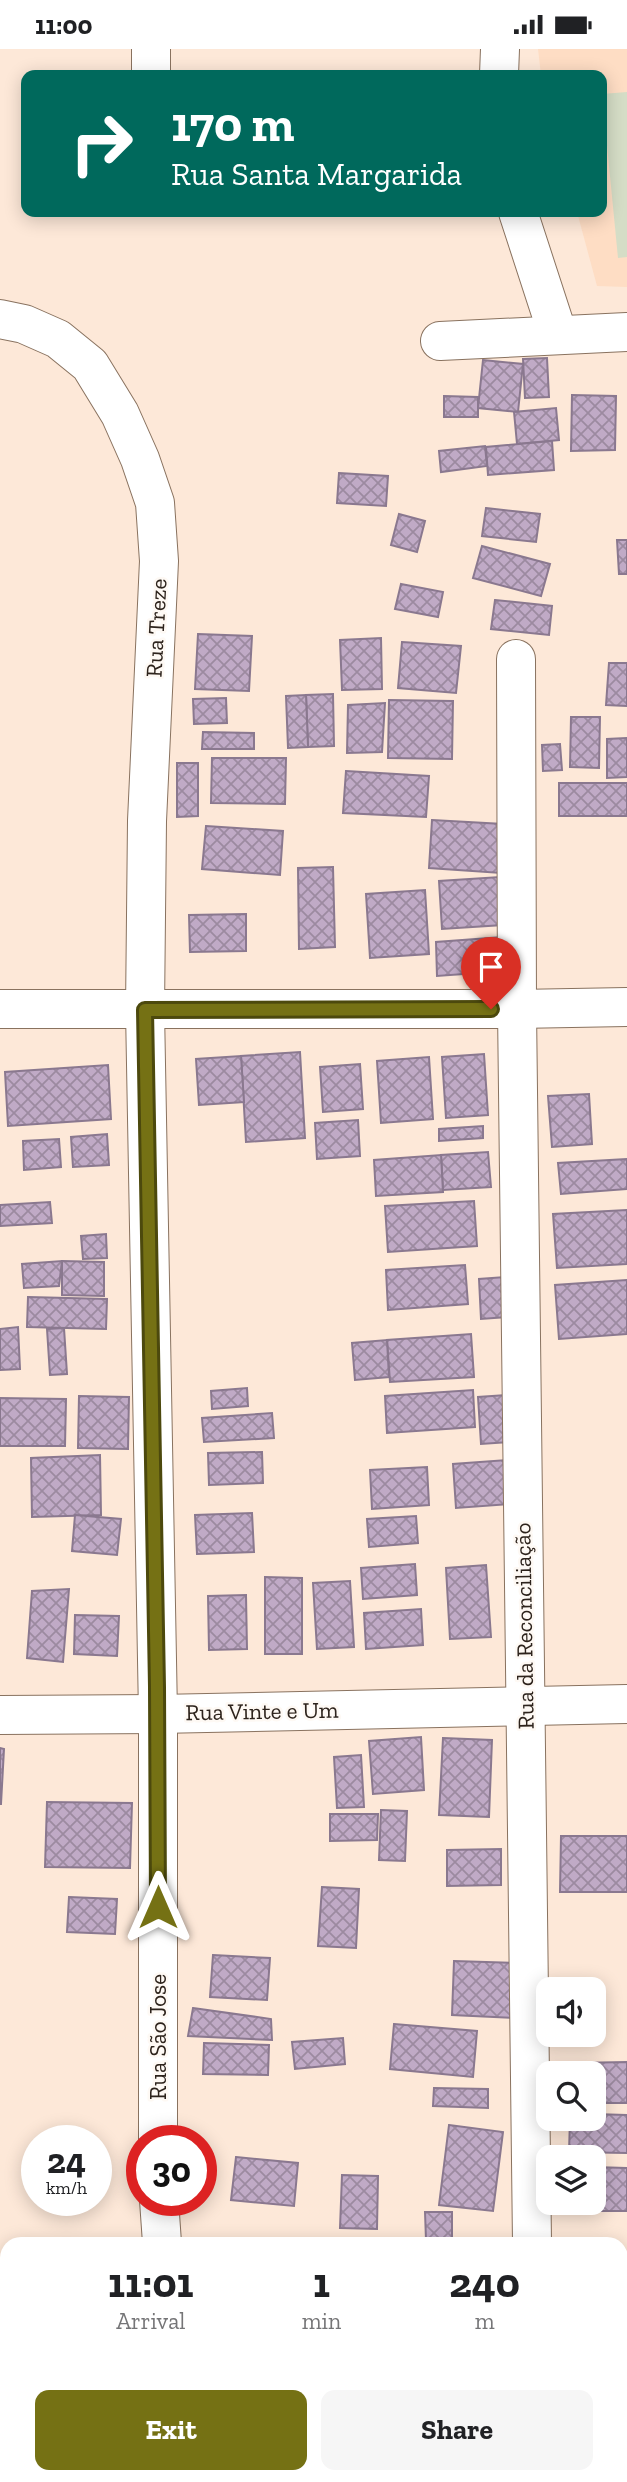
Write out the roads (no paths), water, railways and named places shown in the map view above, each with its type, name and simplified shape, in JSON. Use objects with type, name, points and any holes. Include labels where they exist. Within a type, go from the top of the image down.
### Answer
[{"type":"street","points":[[151,49],[151,70]]},
{"type":"street","points":[[499,70],[500,49]]},
{"type":"street","points":[[520,217],[558,335]]},
{"type":"street","name":"Rua Treze","points":[[0,320],[24,324],[58,339],[90,365],[120,414],[140,459],[155,503],[159,561],[147,821],[145,1010]]},
{"type":"street","points":[[440,341],[627,332]]},
{"type":"street","name":"Rua da Reconciliação","points":[[516,659],[524,1705],[532,2237]]},
{"type":"street","points":[[0,1009],[627,1007]]},
{"type":"street","name":"Rua São Jose","points":[[145,1010],[158,1714],[158,2125]]},
{"type":"street","name":"Rua Vinte e Um","points":[[0,1715],[627,1704]]},
{"type":"street","points":[[160,2216],[162,2237]]}]
